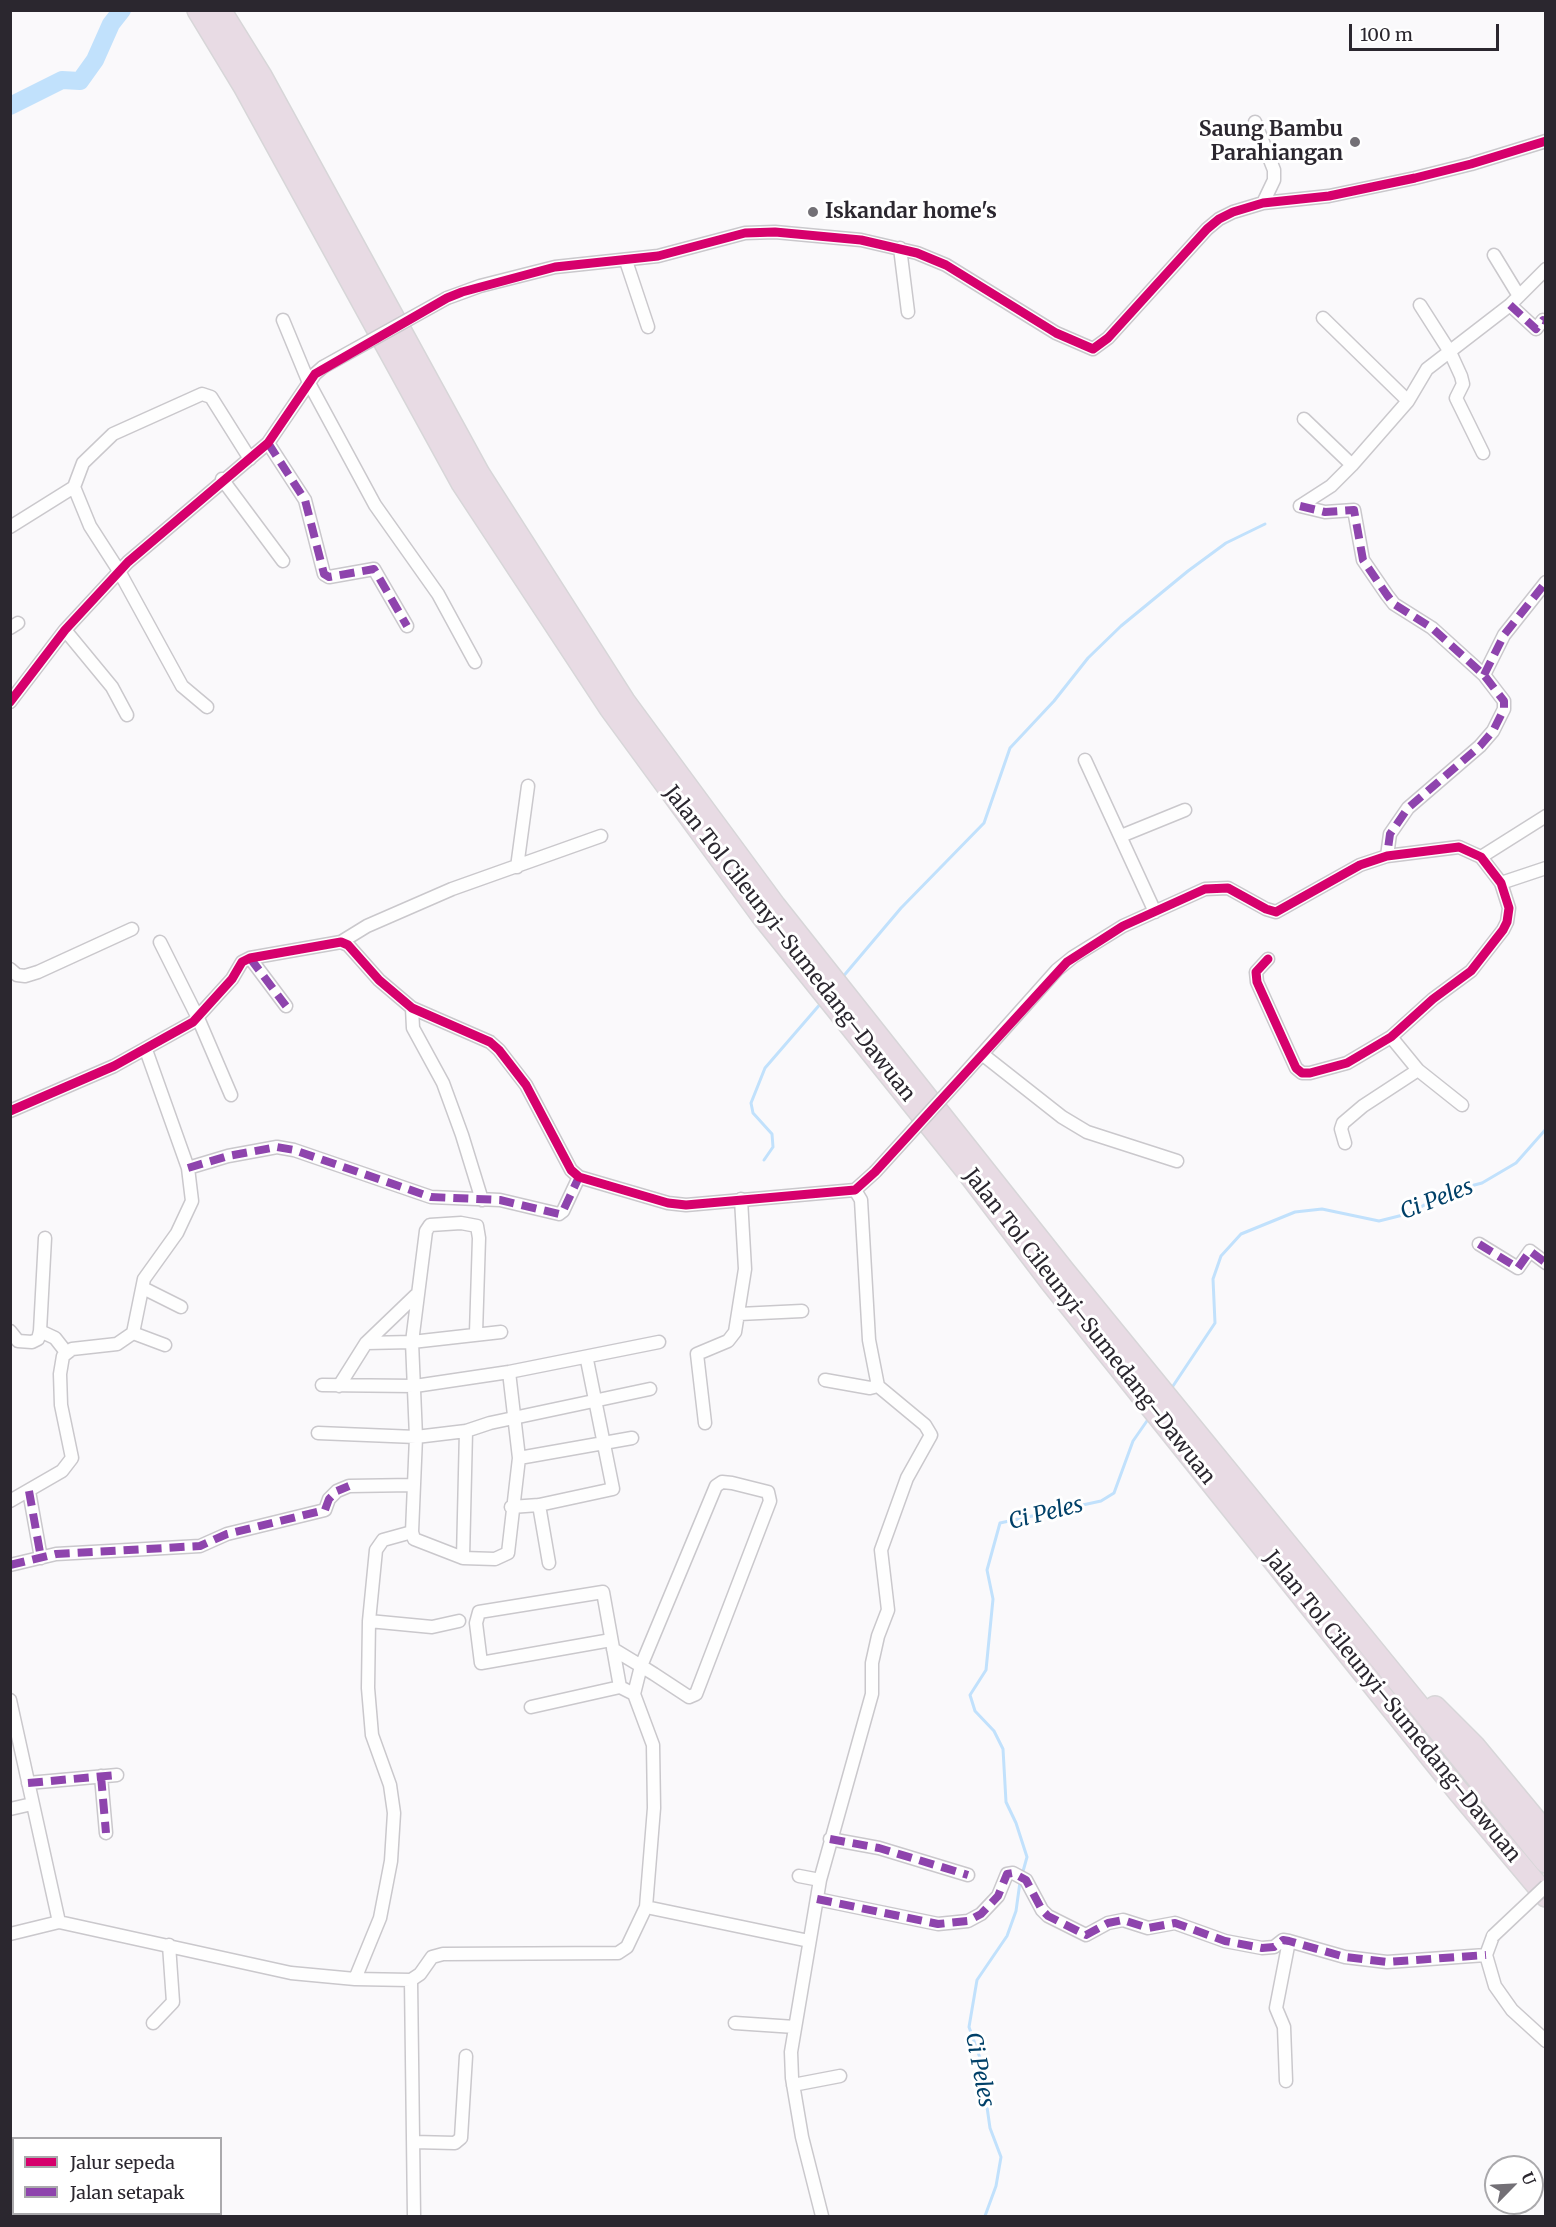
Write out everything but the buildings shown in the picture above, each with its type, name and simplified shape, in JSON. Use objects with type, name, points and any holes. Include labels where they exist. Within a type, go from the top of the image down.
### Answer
[{"type":"highway","name":"Jalan Tol Cileunyi–Sumedang–Dawuan","points":[[198,10],[253,81]]},
{"type":"highway","name":"Jalan Tol Cileunyi–Sumedang–Dawuan","points":[[220,10],[253,81],[479,474],[624,700],[776,906],[1295,1588],[1545,1896]]},
{"type":"highway","name":"Jalan Tol Cileunyi–Sumedang–Dawuan","points":[[1057,1277],[1310,1572],[1545,1862]]},
{"type":"highway","points":[[1362,1635],[1474,1746],[1545,1833]]},
{"type":"highway","points":[[1458,1791],[1545,1914]]},
{"type":"highway","points":[[10,2211],[12,2217]]},
{"type":"street","points":[[1255,123],[1274,170],[1274,180],[1263,202]]},
{"type":"street","points":[[10,702],[65,630],[119,571],[222,479],[250,459],[268,442],[309,383],[323,367],[447,298],[480,286],[555,267],[626,261],[689,249],[732,236],[759,232],[861,240],[900,248],[946,265],[1056,333],[1093,349],[1108,338],[1219,219],[1263,202],[1329,196],[1404,180],[1479,162],[1545,141]]},
{"type":"street","points":[[900,248],[908,312]]},
{"type":"street","points":[[1494,255],[1514,301],[1536,329],[1543,320],[1545,321]]},
{"type":"street","points":[[626,261],[648,327]]},
{"type":"street","points":[[1387,856],[1390,834],[1408,808],[1480,746],[1493,731],[1504,709],[1504,701],[1484,675],[1432,628],[1394,604],[1363,560],[1354,510],[1325,512],[1300,506],[1331,486],[1352,465],[1408,401],[1418,380],[1427,369],[1514,301],[1545,269]]},
{"type":"street","points":[[1420,305],[1450,352],[1463,380],[1456,398],[1484,453]]},
{"type":"street","points":[[1323,318],[1408,401]]},
{"type":"street","points":[[283,320],[309,383],[375,505],[438,594],[475,662]]},
{"type":"street","points":[[10,527],[74,487],[83,463],[113,434],[128,425],[202,394],[211,397],[250,459]]},
{"type":"street","points":[[1304,419],[1352,465]]},
{"type":"street","points":[[268,442],[305,500],[324,574],[329,578],[374,569],[407,626]]},
{"type":"street","points":[[222,479],[283,561]]},
{"type":"street","points":[[74,487],[90,526],[119,571],[182,686],[207,707]]},
{"type":"street","points":[[1484,675],[1513,621],[1545,582]]},
{"type":"street","points":[[65,630],[112,687],[127,715]]},
{"type":"street","points":[[1085,760],[1155,912]]},
{"type":"street","points":[[517,867],[528,786]]},
{"type":"street","points":[[1121,836],[1185,810]]},
{"type":"street","points":[[1481,857],[1545,816]]},
{"type":"street","points":[[10,1111],[146,1050],[198,1018],[232,979],[242,963],[250,958],[341,942],[367,926],[452,889],[601,836]]},
{"type":"street","points":[[341,942],[348,945],[379,980],[412,1008],[490,1042],[499,1050],[526,1085],[571,1170],[579,1177],[668,1203],[686,1205],[855,1190],[875,1172],[1066,962],[1123,926],[1205,889],[1228,888],[1276,912],[1339,874],[1387,856],[1459,848],[1481,857],[1501,883],[1509,908],[1503,930],[1471,971],[1433,999],[1391,1037],[1347,1063],[1310,1073],[1298,1071],[1255,977],[1256,972],[1268,959]]},
{"type":"street","points":[[1501,883],[1545,867]]},
{"type":"street","points":[[10,969],[17,975],[25,976],[38,972],[132,929]]},
{"type":"street","points":[[160,942],[198,1018],[231,1095]]},
{"type":"street","points":[[250,958],[286,1006]]},
{"type":"street","points":[[412,1008],[414,1028],[442,1083],[482,1200]]},
{"type":"street","points":[[1391,1037],[1418,1070],[1462,1105]]},
{"type":"street","points":[[10,1501],[62,1471],[72,1458],[61,1405],[61,1362],[66,1352],[72,1349],[117,1344],[133,1333],[146,1274],[187,1215],[192,1201],[188,1167],[146,1050]]},
{"type":"street","points":[[982,1054],[1062,1117],[1087,1132],[1177,1161]]},
{"type":"street","points":[[1345,1143],[1341,1129],[1343,1123],[1363,1106],[1418,1070]]},
{"type":"street","points":[[188,1167],[228,1156],[277,1148],[294,1150],[431,1197],[500,1200],[561,1214],[579,1177]]},
{"type":"street","points":[[822,2217],[790,2065],[795,2027],[820,1880],[872,1694],[872,1663],[878,1636],[888,1610],[881,1550],[907,1478],[931,1435],[925,1425],[878,1386],[868,1340],[861,1200],[855,1190]]},
{"type":"street","points":[[705,1423],[698,1354],[728,1341],[735,1332],[745,1269],[741,1199]]},
{"type":"street","points":[[476,1334],[479,1238],[474,1224],[434,1224],[427,1227],[416,1295],[412,1342],[416,1437],[412,1532],[414,1539],[463,1558],[495,1559],[506,1555],[519,1458],[509,1372]]},
{"type":"street","points":[[11,1336],[18,1341],[32,1342],[38,1339],[45,1238]]},
{"type":"street","points":[[1479,1244],[1518,1268],[1530,1251],[1545,1263]]},
{"type":"street","points":[[143,1288],[180,1307]]},
{"type":"street","points":[[339,1386],[366,1343],[416,1295]]},
{"type":"street","points":[[739,1314],[802,1311]]},
{"type":"street","points":[[40,1331],[55,1338],[66,1352]]},
{"type":"street","points":[[366,1343],[412,1342],[501,1332]]},
{"type":"street","points":[[133,1333],[165,1345]]},
{"type":"street","points":[[322,1385],[415,1386],[509,1372],[659,1342]]},
{"type":"street","points":[[511,1507],[539,1505],[612,1491],[587,1360],[584,1358]]},
{"type":"street","points":[[825,1380],[870,1388],[878,1386]]},
{"type":"street","points":[[318,1433],[416,1437],[466,1431],[650,1389]]},
{"type":"street","points":[[463,1558],[466,1431]]},
{"type":"street","points":[[519,1458],[632,1438]]},
{"type":"street","points":[[10,1934],[59,1923],[291,1973],[356,1979],[411,1980],[420,1974],[432,1957],[442,1954],[618,1953],[627,1947],[646,1907],[654,1808],[653,1745],[634,1694],[641,1666],[716,1486],[722,1482],[732,1483],[768,1492],[770,1501],[696,1694],[689,1697],[641,1666],[612,1645],[481,1663],[476,1623],[479,1612],[600,1590],[605,1596],[612,1645],[620,1687]]},
{"type":"street","points":[[10,1565],[41,1557],[200,1546],[227,1534],[325,1510],[329,1499],[337,1491],[349,1486],[413,1485]]},
{"type":"street","points":[[29,1491],[41,1557]]},
{"type":"street","points":[[539,1505],[549,1563]]},
{"type":"street","points":[[356,1979],[380,1918],[391,1861],[394,1813],[390,1785],[372,1735],[368,1688],[369,1621],[376,1550],[383,1540],[412,1532]]},
{"type":"street","points":[[369,1621],[432,1627],[459,1621]]},
{"type":"street","points":[[531,1707],[620,1687],[634,1694]]},
{"type":"street","points":[[10,1700],[59,1923]]},
{"type":"street","points":[[28,1784],[117,1775]]},
{"type":"street","points":[[101,1776],[106,1833]]},
{"type":"street","points":[[10,1809],[32,1804]]},
{"type":"street","points":[[830,1839],[879,1848],[968,1875]]},
{"type":"street","points":[[817,1899],[938,1924],[968,1921],[981,1914],[998,1896],[1007,1874],[1020,1877],[1048,1916],[1086,1935],[1107,1923],[1123,1920],[1148,1928],[1175,1923],[1225,1941],[1262,1948],[1274,1947],[1283,1940],[1345,1957],[1387,1962],[1486,1955]]},
{"type":"street","points":[[799,1876],[820,1880]]},
{"type":"street","points":[[1545,1886],[1493,1936],[1486,1955],[1492,1978],[1503,1999],[1545,2041]]},
{"type":"street","points":[[646,1907],[809,1941]]},
{"type":"street","points":[[1286,2081],[1284,2027],[1276,2008],[1289,1941]]},
{"type":"street","points":[[153,2023],[173,2002],[169,1945]]},
{"type":"street","points":[[411,1980],[410,2067],[414,2142],[414,2217]]},
{"type":"street","points":[[735,2023],[795,2027]]},
{"type":"street","points":[[414,2142],[455,2143],[461,2138],[466,2056]]},
{"type":"street","points":[[793,2085],[840,2076]]},
{"type":"waterway","points":[[10,106],[62,80],[80,81],[95,60],[111,24],[122,10]]},
{"type":"waterway","points":[[841,979],[901,908],[984,823],[1010,748],[1054,701],[1088,658],[1121,626],[1188,571],[1226,543],[1265,524]]},
{"type":"waterway","points":[[764,1160],[773,1147],[772,1134],[753,1113],[751,1103],[765,1068],[822,1002]]},
{"type":"waterway","name":"Ci Peles","points":[[1171,1389],[1215,1323],[1213,1279],[1221,1256],[1241,1234],[1295,1212],[1322,1209],[1379,1221],[1411,1213],[1444,1193],[1482,1183],[1516,1163],[1546,1129]]},
{"type":"waterway","name":"Ci Peles","points":[[1022,1875],[1027,1857],[1016,1823],[1006,1802],[1003,1749],[994,1731],[975,1711],[970,1695],[986,1670],[993,1599],[987,1570],[1000,1523],[1101,1501],[1114,1493],[1133,1441],[1149,1418]]},
{"type":"waterway","name":"Ci Peles","points":[[985,2216],[996,2186],[1001,2157],[990,2128],[980,2058],[969,2027],[977,1980],[1007,1936],[1016,1911],[1020,1882]]},
{"type":"marked path","points":[[1510,305],[1536,329],[1543,320],[1546,321]]},
{"type":"marked path","points":[[268,443],[305,500],[324,574],[329,577],[374,569],[407,626]]},
{"type":"marked path","points":[[1300,506],[1325,512],[1354,510],[1363,560],[1394,604],[1432,628],[1484,675],[1504,701],[1504,709],[1493,731],[1480,746],[1408,808],[1390,834],[1387,856]]},
{"type":"marked path","points":[[1484,675],[1504,635],[1546,582]]},
{"type":"marked path","points":[[250,958],[286,1006]]},
{"type":"marked path","points":[[188,1168],[228,1156],[277,1147],[294,1150],[431,1197],[500,1200],[559,1214],[563,1211],[579,1177]]},
{"type":"marked path","points":[[1479,1244],[1518,1268],[1530,1251],[1546,1263]]},
{"type":"marked path","points":[[10,1565],[56,1554],[200,1546],[227,1534],[325,1510],[329,1499],[337,1491],[349,1486]]},
{"type":"marked path","points":[[29,1491],[41,1558]]},
{"type":"marked path","points":[[28,1783],[117,1775]]},
{"type":"marked path","points":[[101,1776],[106,1833]]},
{"type":"marked path","points":[[830,1839],[879,1848],[968,1875]]},
{"type":"marked path","points":[[817,1899],[938,1924],[968,1921],[981,1914],[998,1896],[1007,1874],[1013,1873],[1026,1880],[1042,1910],[1048,1916],[1086,1935],[1108,1923],[1123,1920],[1148,1928],[1175,1923],[1225,1941],[1262,1948],[1274,1947],[1283,1940],[1345,1957],[1387,1962],[1486,1955]]},
{"type":"cycle path","points":[[10,702],[65,630],[128,562],[268,443],[315,374],[447,298],[462,292],[555,267],[658,256],[745,233],[775,232],[861,240],[917,253],[946,265],[1056,333],[1093,349],[1108,338],[1207,229],[1219,219],[1233,212],[1263,203],[1329,196],[1415,178],[1546,141]]},
{"type":"cycle path","points":[[10,1111],[114,1066],[193,1022],[232,979],[242,962],[250,958],[341,942],[348,945],[379,980],[412,1008],[490,1042],[499,1050],[526,1085],[571,1170],[579,1177],[668,1203],[686,1205],[855,1190],[875,1172],[1067,962],[1123,926],[1205,889],[1228,888],[1276,912],[1360,865],[1387,856],[1459,847],[1481,857],[1501,883],[1509,908],[1503,930],[1471,971],[1433,999],[1391,1037],[1347,1063],[1310,1073],[1302,1073],[1296,1068],[1257,982],[1256,972],[1268,959]]},
{"type":"place","name":"Saung Bambu Parahiangan","points":[[1355,142]]},
{"type":"place","name":"Iskandar home's","points":[[813,212]]}]
